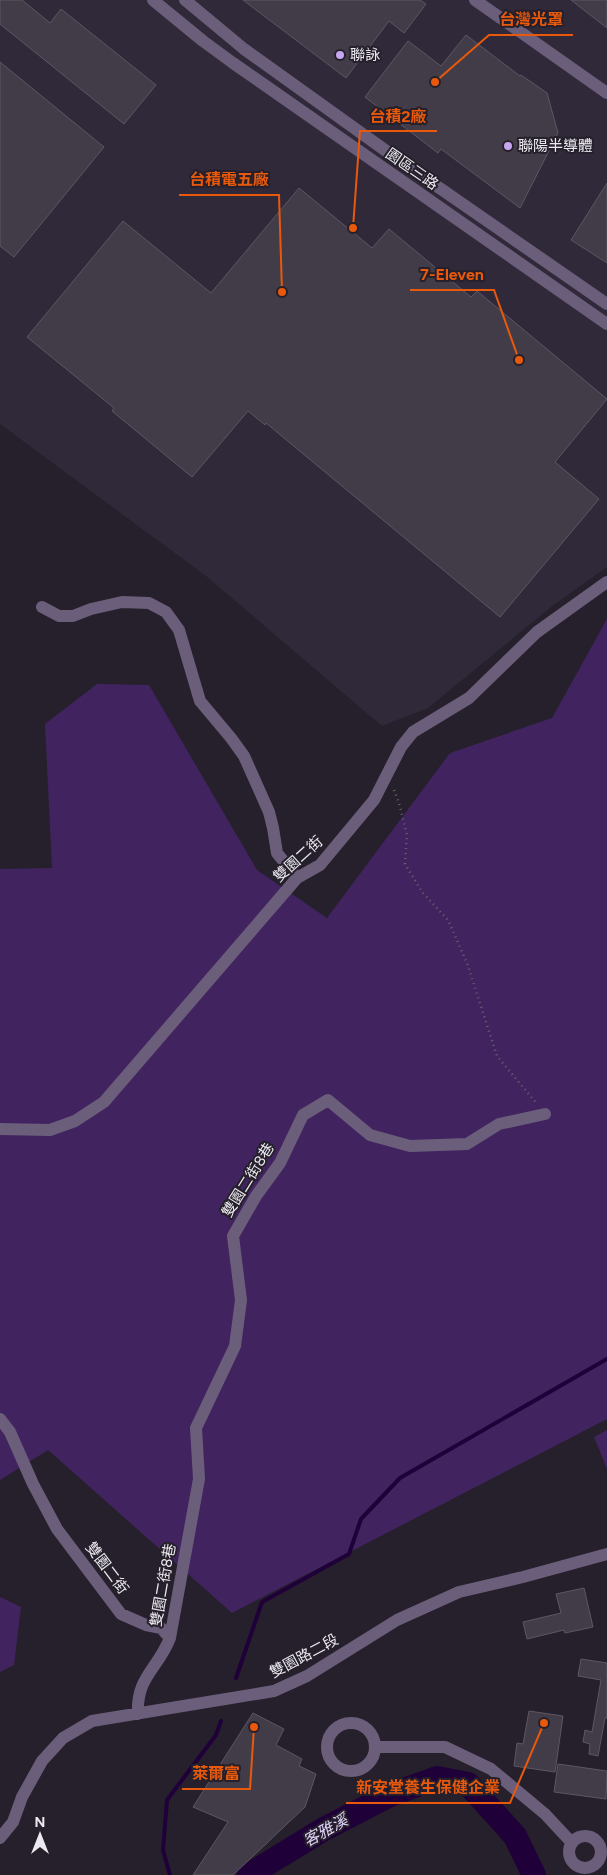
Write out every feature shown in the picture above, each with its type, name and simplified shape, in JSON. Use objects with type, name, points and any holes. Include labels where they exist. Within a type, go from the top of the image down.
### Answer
[{"type":"street","name":"園區三路","points":[[154,0],[202,41],[241,69],[607,324]]},
{"type":"street","name":"園區三路","points":[[185,0],[244,49],[389,153],[607,304]]},
{"type":"street","points":[[475,0],[607,93]]},
{"type":"street","name":"雙園二街","points":[[0,1129],[50,1130],[75,1120],[104,1102],[297,878],[320,865],[334,849],[374,800],[402,747],[413,732],[469,698],[537,632],[607,582]]},
{"type":"street","points":[[42,607],[58,616],[73,616],[91,609],[122,602],[149,603],[166,612],[179,630],[200,701],[232,738],[244,756],[269,812],[277,853],[297,878]]},
{"type":"street","name":"雙園二街8巷","points":[[170,1638],[199,1478],[196,1428],[235,1346],[241,1300],[233,1236],[256,1196],[280,1163],[303,1115],[328,1100],[370,1135],[410,1146],[467,1144],[499,1124],[545,1114]]},
{"type":"street","name":"雙園二街","points":[[0,1419],[10,1432],[32,1484],[57,1529],[121,1614],[132,1620],[161,1628],[170,1638]]},
{"type":"street","name":"雙園路二段","points":[[0,1838],[13,1822],[34,1773],[52,1749],[70,1734],[92,1721],[274,1691],[307,1676],[397,1620],[459,1592],[607,1554]]},
{"type":"street","points":[[138,1714],[137,1699],[141,1685],[165,1650],[170,1638]]},
{"type":"street","points":[[375,1747],[445,1747],[491,1769],[545,1814],[572,1843]]},
{"type":"street","points":[[586,1836],[603,1842],[597,1864],[580,1872],[570,1858],[572,1843],[576,1839],[586,1836]]},
{"type":"path","points":[[387,775],[400,803],[406,835],[404,864],[422,892],[448,920],[467,963],[497,1056],[545,1114]]},
{"type":"shaded area","points":[[0,0],[607,0],[607,567],[551,607],[428,708],[382,726],[206,576],[0,424]]},
{"type":"shaded area","points":[[607,619],[607,1419],[232,1613],[48,1450],[0,1480],[0,869],[52,868],[45,724],[97,684],[149,685],[257,870],[327,918],[450,753],[552,718]]},
{"type":"shaded area","points":[[607,1430],[607,1469],[594,1437]]},
{"type":"shaded area","points":[[0,1597],[21,1607],[14,1665],[0,1672]]},
{"type":"building","points":[[0,0],[22,0],[50,23],[61,9],[156,85],[124,124],[0,24]]},
{"type":"building","name":"聯詠","points":[[243,0],[420,0],[426,4],[404,33],[389,21],[346,78]]},
{"type":"building","points":[[571,0],[607,0],[607,28]]},
{"type":"building","points":[[466,35],[520,76],[547,93],[558,133],[520,208],[441,149],[438,153],[365,97],[408,41],[441,66]]},
{"type":"building","points":[[0,62],[104,147],[14,257],[0,246]]},
{"type":"building","points":[[607,183],[607,263],[571,240]]},
{"type":"building","points":[[299,188],[372,248],[389,229],[471,297],[477,291],[607,399],[555,462],[599,499],[500,617],[266,423],[265,425],[248,411],[192,477],[112,411],[114,408],[27,337],[123,221],[211,293]]},
{"type":"building","points":[[584,1588],[593,1627],[565,1633],[564,1630],[527,1639],[523,1622],[561,1613],[556,1594]]},
{"type":"building","points":[[581,1659],[607,1663],[607,1718],[605,1718],[598,1756],[589,1754],[590,1744],[583,1742],[585,1730],[592,1732],[601,1680],[578,1676]]},
{"type":"building","points":[[529,1711],[563,1716],[555,1772],[514,1766],[517,1743],[523,1744]]},
{"type":"building","points":[[253,1713],[284,1729],[276,1745],[302,1759],[299,1766],[316,1774],[305,1807],[233,1875],[193,1875],[228,1822],[193,1807]]},
{"type":"building","points":[[558,1764],[607,1771],[606,1799],[554,1792]]},
{"type":"waterway","points":[[236,1678],[262,1602],[349,1554],[361,1519],[400,1478],[607,1359]]},
{"type":"waterway","points":[[170,1875],[163,1850],[167,1800],[216,1735],[221,1721]]},
{"type":"waterway","name":"客雅溪","points":[[249,1875],[324,1829],[390,1795],[437,1778],[468,1784],[515,1836],[534,1875]]},
{"type":"place","name":"聯詠","points":[[340,55]]},
{"type":"place","name":"台灣光罩","points":[[435,82]]},
{"type":"place","name":"聯陽半導體","points":[[508,146]]},
{"type":"place","name":"台積2廠","points":[[353,228]]},
{"type":"place","name":"台積電五廠","points":[[282,292]]},
{"type":"place","name":"7-Eleven","points":[[519,360]]},
{"type":"place","name":"新安堂養生保健企業","points":[[544,1723]]},
{"type":"place","name":"萊爾富","points":[[254,1727]]}]
